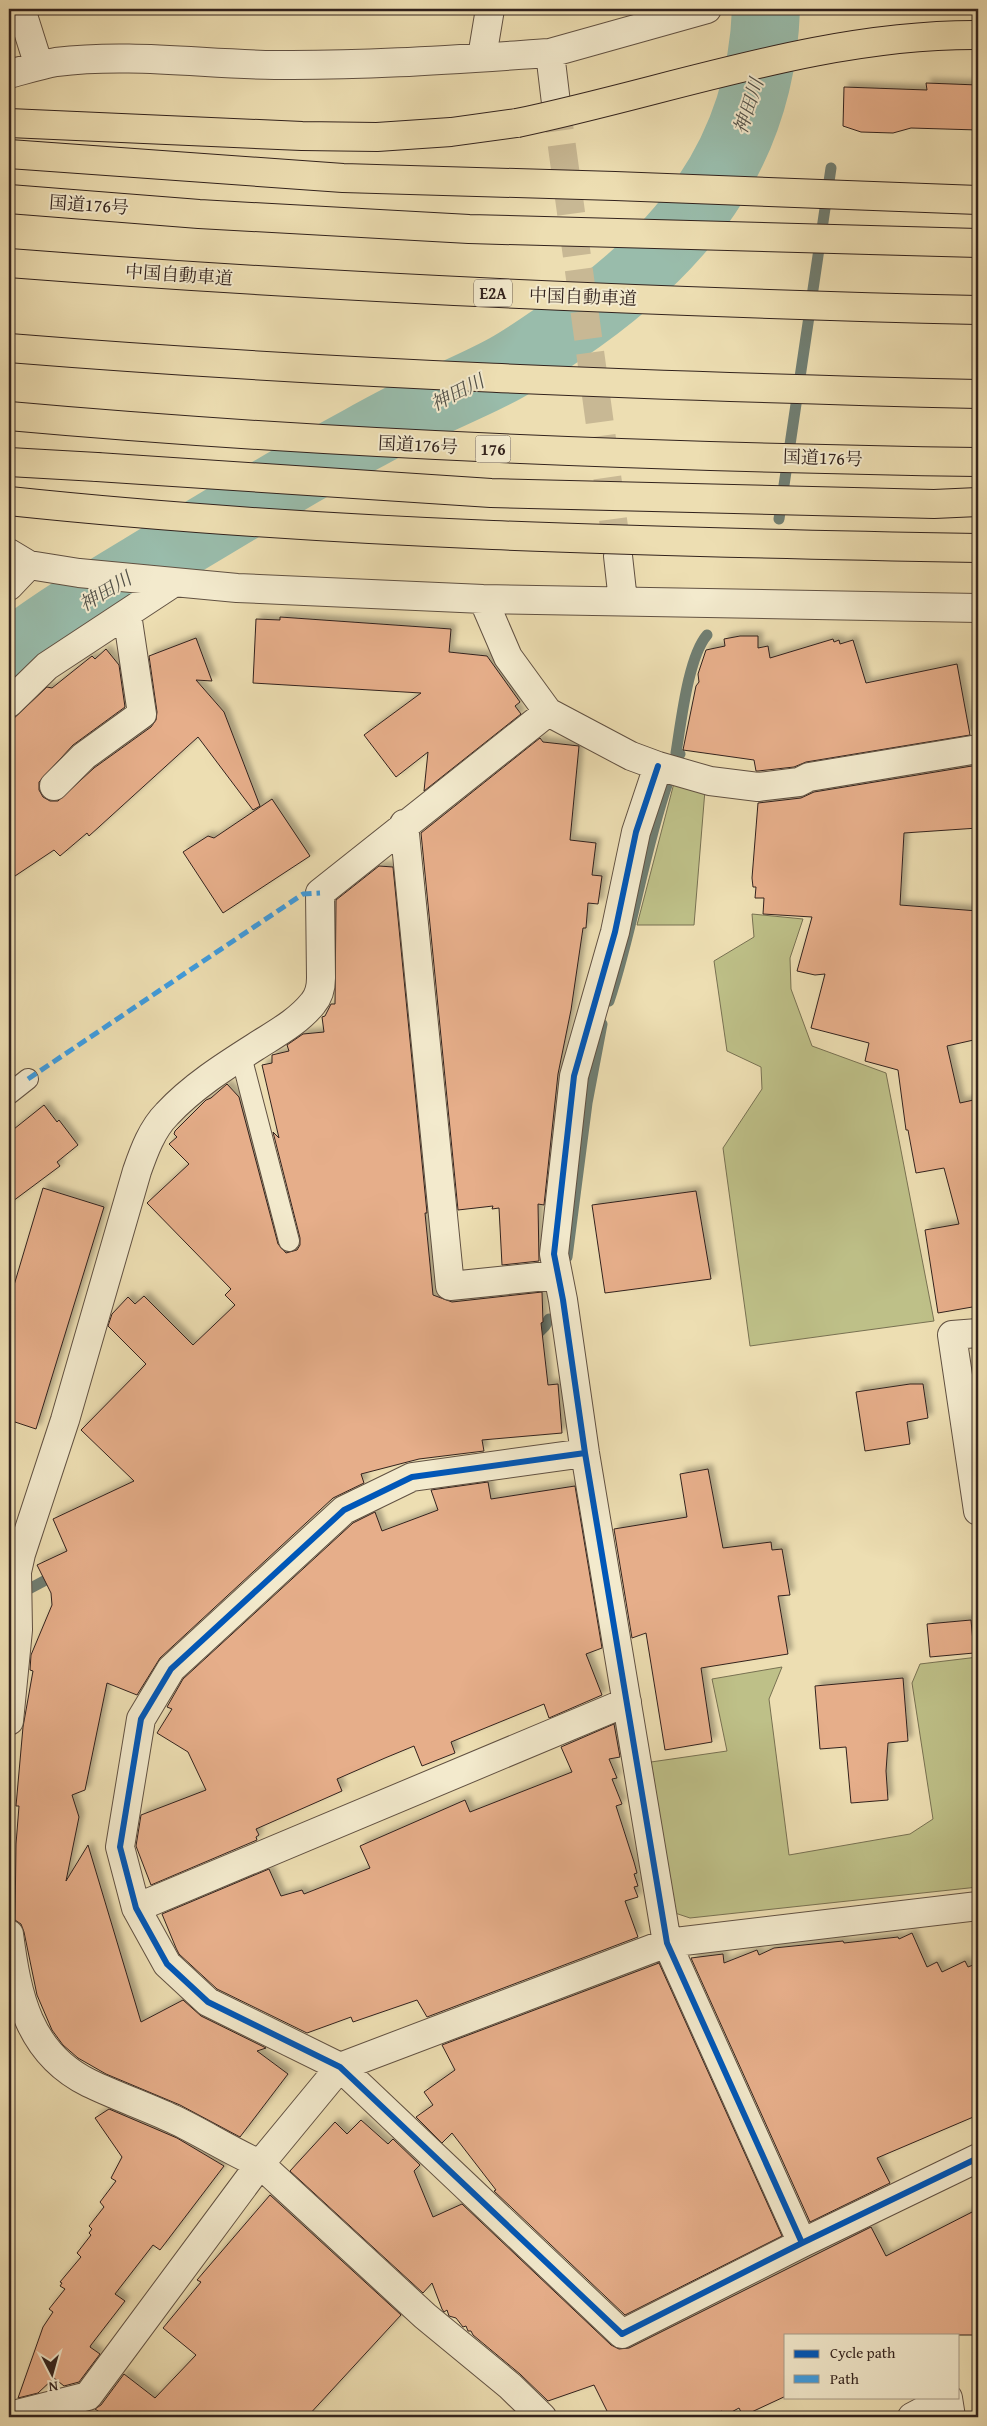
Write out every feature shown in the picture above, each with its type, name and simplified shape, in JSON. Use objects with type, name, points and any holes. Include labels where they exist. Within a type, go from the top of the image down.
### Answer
[{"type":"highway","points":[[9,123],[302,136],[377,137],[450,132],[517,123],[591,107],[812,52],[879,41],[950,35],[978,35]]},
{"type":"highway","points":[[9,154],[343,178],[978,200]]},
{"type":"highway","name":"国道176号","points":[[9,199],[208,214],[469,229],[978,243]]},
{"type":"highway","name":"中国自動車道","points":[[9,263],[177,276],[476,293],[744,304],[978,310]]},
{"type":"highway","points":[[9,348],[166,361],[432,374],[742,388],[978,394]]},
{"type":"highway","name":"国道176号","points":[[9,416],[164,430],[492,449],[978,462]]},
{"type":"highway","points":[[9,462],[491,493],[934,504],[978,502]]},
{"type":"highway","points":[[9,501],[124,513],[367,528],[788,544],[978,548]]},
{"type":"street","points":[[21,9],[39,66]]},
{"type":"street","points":[[482,58],[490,9]]},
{"type":"street","points":[[9,74],[56,62],[108,59],[155,58],[217,64],[374,64],[550,53],[707,9]]},
{"type":"street","points":[[550,53],[556,103]]},
{"type":"street","points":[[618,556],[623,601]]},
{"type":"street","points":[[9,586],[19,559],[79,573],[164,582],[483,599],[978,608]]},
{"type":"street","points":[[9,703],[47,666],[127,614],[164,582]]},
{"type":"street","points":[[483,599],[508,657],[548,712],[631,756],[658,766],[710,781],[758,787],[799,782],[809,777],[978,749]]},
{"type":"street","points":[[54,786],[84,756],[142,714],[127,614]]},
{"type":"street","points":[[9,1722],[18,1630],[17,1572],[21,1554],[65,1420],[143,1154],[165,1115],[241,1056],[295,1021],[315,1002],[320,989],[321,978],[320,893],[404,824],[548,712]]},
{"type":"street","points":[[658,766],[636,832],[615,932],[574,1076],[554,1254],[563,1300],[585,1453],[667,1943],[802,2243]]},
{"type":"street","points":[[404,824],[450,1286],[557,1275]]},
{"type":"street","points":[[978,1333],[952,1335],[978,1511]]},
{"type":"street","points":[[585,1453],[412,1477],[344,1510],[170,1669],[141,1719],[120,1847],[136,1908],[167,1964],[208,2002],[340,2067],[622,2334],[802,2243],[978,2158]]},
{"type":"street","points":[[136,1908],[627,1702]]},
{"type":"street","points":[[9,2416],[88,2396],[260,2164],[340,2067],[667,1943],[978,1906]]},
{"type":"street","points":[[9,1934],[20,1992],[29,2019],[35,2034],[56,2061],[88,2082],[174,2119],[260,2164],[425,2316],[510,2386],[542,2417]]},
{"type":"street","points":[[912,2417],[948,2398],[951,2417]]},
{"type":"lane","points":[[241,1056],[290,1241]]},
{"type":"lane","points":[[9,1094],[28,1079]]},
{"type":"green space","points":[[674,783],[705,790],[694,925],[637,925]]},
{"type":"green space","points":[[752,914],[803,919],[790,958],[791,989],[812,1046],[886,1073],[934,1321],[750,1346],[723,1148],[762,1089],[761,1067],[727,1051],[714,961],[754,937]]},
{"type":"green space","points":[[978,1657],[978,1887],[690,1918],[675,1913],[651,1762],[727,1751],[712,1679],[782,1667],[769,1699],[789,1855],[910,1834],[933,1819],[912,1683],[920,1664]]},
{"type":"building","points":[[926,83],[978,85],[978,130],[911,128],[893,133],[861,132],[843,126],[844,87],[927,90]]},
{"type":"building","points":[[280,617],[451,629],[449,652],[487,656],[520,702],[515,706],[521,714],[424,791],[428,752],[396,777],[364,735],[421,693],[253,683],[256,619],[280,620]]},
{"type":"building","points":[[740,636],[758,636],[758,648],[768,646],[770,658],[833,639],[834,642],[839,640],[840,644],[853,640],[866,683],[957,664],[970,735],[806,762],[794,767],[758,771],[756,771],[754,760],[683,750],[696,686],[699,682],[698,674],[706,650],[725,646],[724,639]]},
{"type":"building","points":[[196,638],[212,681],[196,680],[224,712],[260,806],[253,810],[198,737],[89,836],[87,833],[60,856],[54,850],[9,880],[9,723],[47,687],[52,688],[92,656],[95,659],[106,649],[119,665],[125,707],[73,745],[39,782],[39,790],[43,797],[50,801],[58,801],[94,768],[151,727],[156,720],[157,712],[149,656]]},
{"type":"building","points":[[540,738],[543,742],[579,746],[570,840],[596,843],[592,875],[602,876],[598,904],[588,903],[586,928],[583,928],[571,1010],[558,1074],[544,1205],[538,1204],[539,1261],[502,1265],[499,1208],[492,1209],[493,1206],[458,1210],[421,833]]},
{"type":"building","points":[[978,765],[978,828],[904,833],[900,905],[978,911],[978,1039],[947,1046],[960,1103],[978,1099],[978,1306],[938,1313],[925,1230],[959,1224],[944,1168],[916,1173],[908,1130],[906,1130],[898,1070],[865,1061],[869,1043],[811,1028],[825,974],[815,975],[797,971],[812,917],[763,914],[764,898],[755,898],[756,887],[753,887],[752,878],[758,803],[801,798],[814,792]]},
{"type":"building","points":[[272,799],[310,856],[223,913],[183,852],[208,836],[214,838]]},
{"type":"building","points":[[379,866],[393,867],[427,1213],[425,1213],[433,1295],[452,1302],[542,1292],[543,1322],[541,1323],[548,1385],[558,1384],[562,1433],[482,1440],[484,1451],[419,1459],[361,1474],[364,1483],[333,1498],[160,1658],[137,1695],[107,1683],[85,1790],[72,1795],[79,1817],[66,1881],[88,1845],[141,2022],[183,2000],[201,2016],[266,2048],[257,2051],[288,2074],[240,2137],[180,2105],[106,2074],[78,2058],[63,2045],[52,2030],[37,1995],[24,1932],[21,1924],[15,1920],[16,1844],[19,1806],[16,1806],[23,1727],[33,1671],[30,1670],[31,1655],[52,1605],[51,1593],[37,1565],[67,1551],[53,1519],[134,1481],[81,1430],[146,1364],[108,1326],[112,1314],[128,1297],[135,1304],[144,1296],[193,1345],[235,1305],[225,1295],[231,1289],[147,1203],[189,1164],[169,1144],[177,1137],[174,1134],[175,1131],[206,1100],[227,1084],[239,1097],[278,1244],[286,1253],[297,1250],[300,1245],[300,1238],[273,1132],[279,1138],[262,1065],[272,1063],[272,1055],[289,1051],[287,1045],[303,1034],[324,1032],[322,1017],[325,1016],[331,1004],[335,1004],[336,900]]},
{"type":"building","points":[[44,1105],[57,1122],[59,1120],[78,1145],[57,1162],[60,1166],[9,1204],[9,1133]]},
{"type":"building","points":[[43,1188],[104,1207],[36,1429],[9,1420],[9,1302]]},
{"type":"building","points":[[696,1191],[711,1279],[605,1293],[592,1205]]},
{"type":"building","points":[[910,1384],[923,1384],[928,1418],[907,1422],[910,1444],[865,1451],[856,1392]]},
{"type":"building","points":[[708,1469],[723,1548],[771,1542],[772,1550],[782,1549],[790,1595],[778,1596],[788,1654],[701,1668],[712,1742],[665,1750],[646,1633],[632,1638],[614,1529],[687,1517],[680,1474]]},
{"type":"building","points":[[488,1482],[491,1499],[575,1486],[602,1648],[586,1654],[602,1695],[549,1718],[544,1704],[451,1742],[455,1753],[422,1766],[414,1746],[385,1758],[337,1779],[342,1791],[256,1829],[259,1835],[256,1837],[257,1840],[151,1885],[136,1846],[141,1815],[206,1790],[188,1752],[157,1733],[172,1709],[167,1707],[183,1679],[353,1523],[375,1512],[382,1531],[438,1510],[431,1490]]},
{"type":"building","points":[[971,1620],[974,1653],[930,1657],[927,1624]]},
{"type":"building","points":[[903,1678],[908,1741],[888,1743],[886,1771],[888,1800],[851,1803],[846,1747],[820,1749],[815,1686]]},
{"type":"building","points":[[614,1724],[620,1757],[609,1759],[617,1778],[612,1779],[622,1804],[616,1806],[634,1862],[637,1873],[634,1874],[638,1886],[634,1887],[638,1897],[625,1901],[638,1937],[427,2017],[417,2000],[353,2022],[351,2017],[307,2033],[217,1989],[179,1954],[162,1914],[269,1869],[281,1896],[302,1890],[304,1894],[370,1868],[360,1846],[465,1800],[470,1812],[572,1772],[561,1747]]},
{"type":"building","points":[[912,1933],[927,1967],[937,1962],[942,1972],[965,1961],[968,1967],[978,1963],[978,2115],[877,2158],[890,2183],[810,2222],[691,1958],[723,1954],[724,1963],[757,1950],[759,1955],[774,1948],[898,1937],[899,1939]]},
{"type":"building","points":[[659,1963],[782,2236],[625,2315],[494,2191],[496,2190],[452,2133],[442,2143],[416,2117],[433,2105],[424,2092],[455,2070],[442,2045]]},
{"type":"building","points":[[109,2109],[177,2138],[224,2166],[160,2250],[153,2245],[115,2294],[125,2301],[91,2345],[90,2347],[100,2354],[79,2382],[64,2386],[54,2378],[38,2393],[18,2398],[43,2327],[53,2312],[49,2309],[65,2289],[60,2286],[62,2283],[60,2282],[81,2257],[77,2253],[91,2235],[89,2233],[92,2229],[89,2226],[104,2207],[100,2202],[116,2181],[111,2178],[122,2157],[95,2118]]},
{"type":"building","points":[[361,2120],[388,2144],[393,2139],[420,2165],[414,2171],[433,2217],[462,2204],[611,2345],[619,2349],[629,2348],[871,2227],[886,2256],[978,2209],[978,2335],[784,2334],[784,2397],[743,2416],[739,2408],[724,2416],[722,2411],[711,2417],[610,2417],[594,2385],[548,2401],[520,2374],[473,2335],[471,2331],[468,2331],[466,2326],[463,2327],[456,2318],[449,2316],[447,2310],[444,2312],[432,2283],[423,2293],[290,2171],[335,2122],[347,2134]]},
{"type":"building","points":[[270,2195],[401,2315],[307,2417],[107,2417],[95,2409],[101,2405],[124,2374],[155,2398],[196,2355],[163,2328],[201,2282],[197,2280]]},
{"type":"waterway","name":"神田川","points":[[9,655],[91,599],[297,475],[397,420],[484,379],[521,359],[605,300],[643,268],[677,233],[706,195],[730,154],[749,110],[761,62],[766,9]]},
{"type":"waterway","points":[[779,519],[831,168]]},
{"type":"waterway","points":[[680,754],[676,753],[686,691],[695,658],[700,645],[707,635]]},
{"type":"waterway","points":[[609,1001],[625,947],[659,809],[668,782]]},
{"type":"waterway","points":[[567,1257],[587,1103],[602,1024]]},
{"type":"waterway","points":[[531,1340],[545,1326],[549,1319]]},
{"type":"waterway","points":[[27,1590],[59,1573]]},
{"type":"tunnel","points":[[556,103],[618,556]]},
{"type":"marked path","points":[[28,1079],[303,894],[320,893]]},
{"type":"cycle path","points":[[658,766],[636,832],[615,932],[574,1076],[554,1254],[563,1300],[585,1453],[667,1943],[802,2243]]},
{"type":"cycle path","points":[[585,1453],[412,1477],[344,1510],[171,1669],[141,1719],[120,1847],[136,1908],[167,1964],[208,2002],[340,2067],[622,2334],[802,2243],[978,2158]]}]
